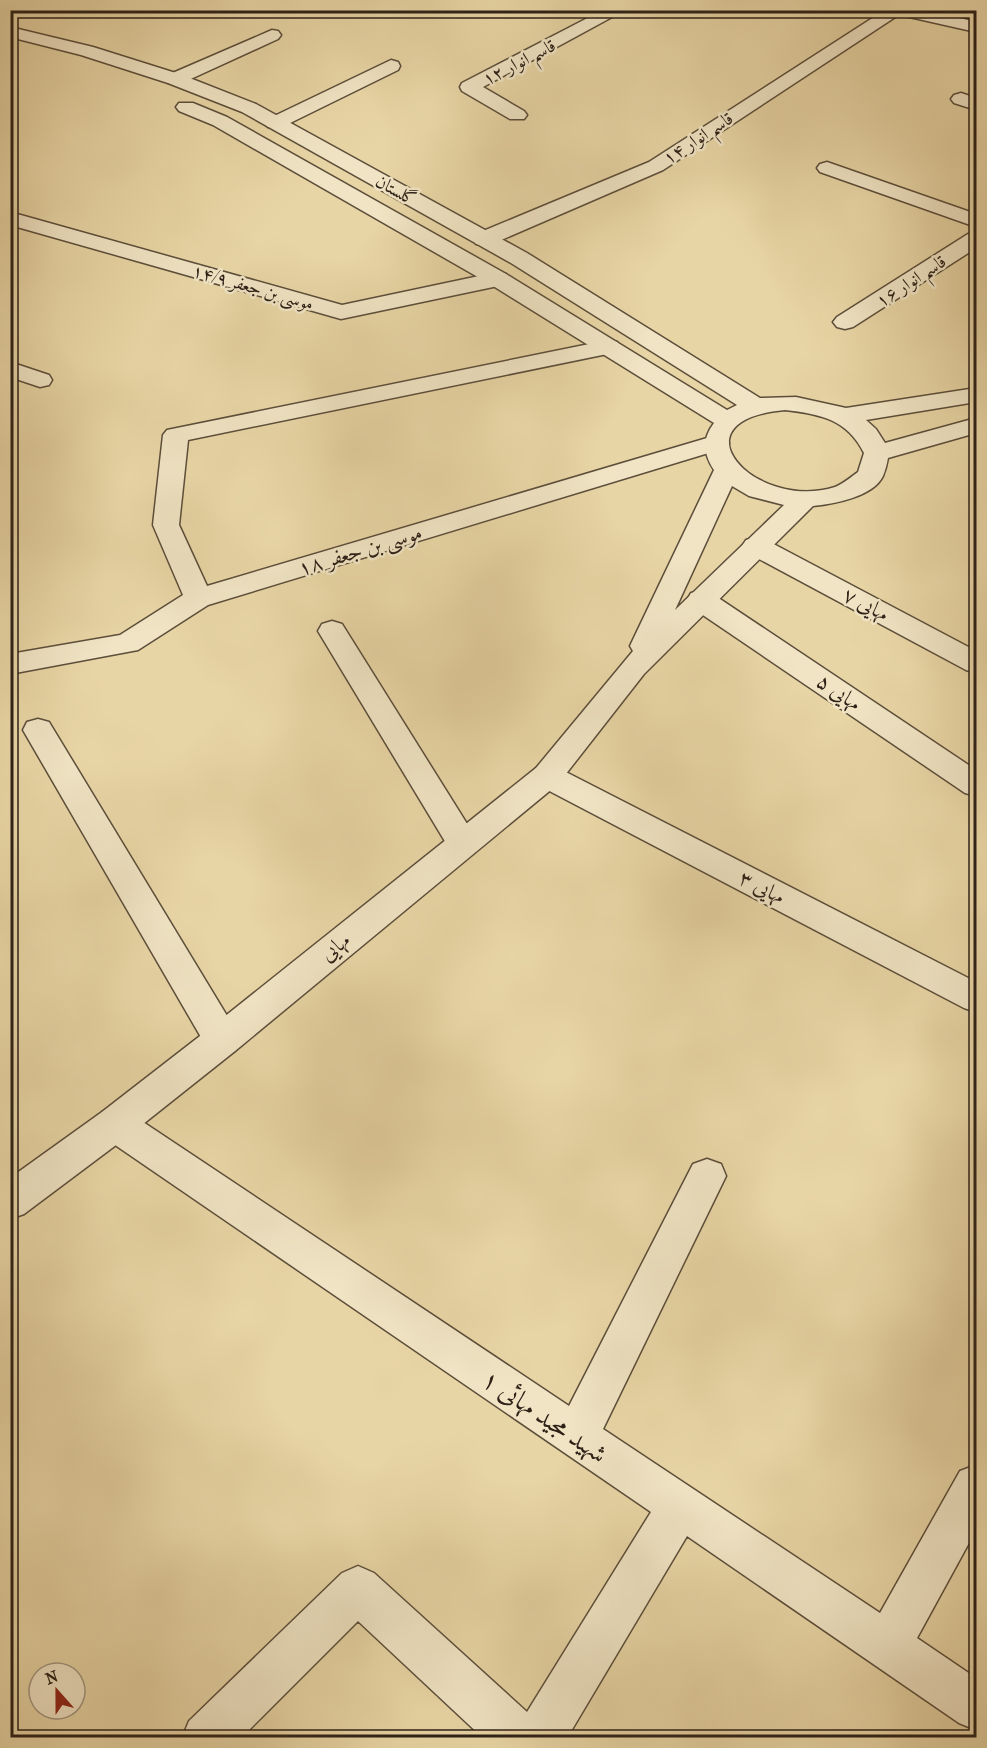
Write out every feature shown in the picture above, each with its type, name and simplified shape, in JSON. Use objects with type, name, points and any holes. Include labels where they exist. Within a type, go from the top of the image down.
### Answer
[{"type":"street","name":"قاسم انوار ۱۲","points":[[518,115],[469,87],[617,10]]},
{"type":"street","points":[[900,10],[976,27]]},
{"type":"street","name":"قاسم انوار ۱۴","points":[[484,239],[656,166],[900,10]]},
{"type":"street","name":"گلستان","points":[[10,32],[87,51],[175,79],[249,108],[484,239],[756,406]]},
{"type":"street","points":[[159,96],[175,79],[272,35]]},
{"type":"street","name":"گلستان","points":[[10,51],[64,64],[159,96],[220,120],[498,279],[609,347],[722,432]]},
{"type":"street","points":[[275,123],[391,66]]},
{"type":"street","points":[[827,168],[976,221]]},
{"type":"street","name":"موسی بن جعفر ۱۴/۹","points":[[10,218],[341,312],[498,279]]},
{"type":"street","name":"قاسم انوار ۱۶","points":[[845,322],[976,238]]},
{"type":"street","points":[[198,598],[166,525],[176,435],[609,347]]},
{"type":"street","points":[[10,369],[40,380]]},
{"type":"street","points":[[844,416],[976,395]]},
{"type":"street","points":[[785,403],[816,406],[844,416],[866,432],[877,453],[870,476],[844,492],[806,498],[775,495],[748,485],[727,470],[716,453],[722,432],[756,406],[785,403]]},
{"type":"street","points":[[877,453],[976,425]]},
{"type":"street","name":"موسی بن جعفر ۱۸","points":[[10,664],[128,643],[198,598],[722,432]]},
{"type":"street","points":[[634,667],[727,470]]},
{"type":"street","points":[[634,667],[806,498]]},
{"type":"street","name":"مهایی ۷","points":[[756,546],[976,663]]},
{"type":"street","name":"مهایی ۵","points":[[701,600],[976,785]]},
{"type":"street","points":[[332,631],[463,844]]},
{"type":"street","name":"مهایی","points":[[10,1201],[115,1124],[222,1040],[547,776],[634,667]]},
{"type":"street","points":[[38,730],[222,1040]]},
{"type":"street","name":"مهایی ۳","points":[[547,776],[976,998]]},
{"type":"street","name":"شهید مجید مهائی ۱","points":[[115,1124],[976,1706]]},
{"type":"street","points":[[576,1437],[708,1176]]},
{"type":"street","points":[[887,1646],[976,1487]]},
{"type":"street","points":[[538,1737],[679,1507]]},
{"type":"street","points":[[206,1737],[358,1589],[519,1737]]}]
